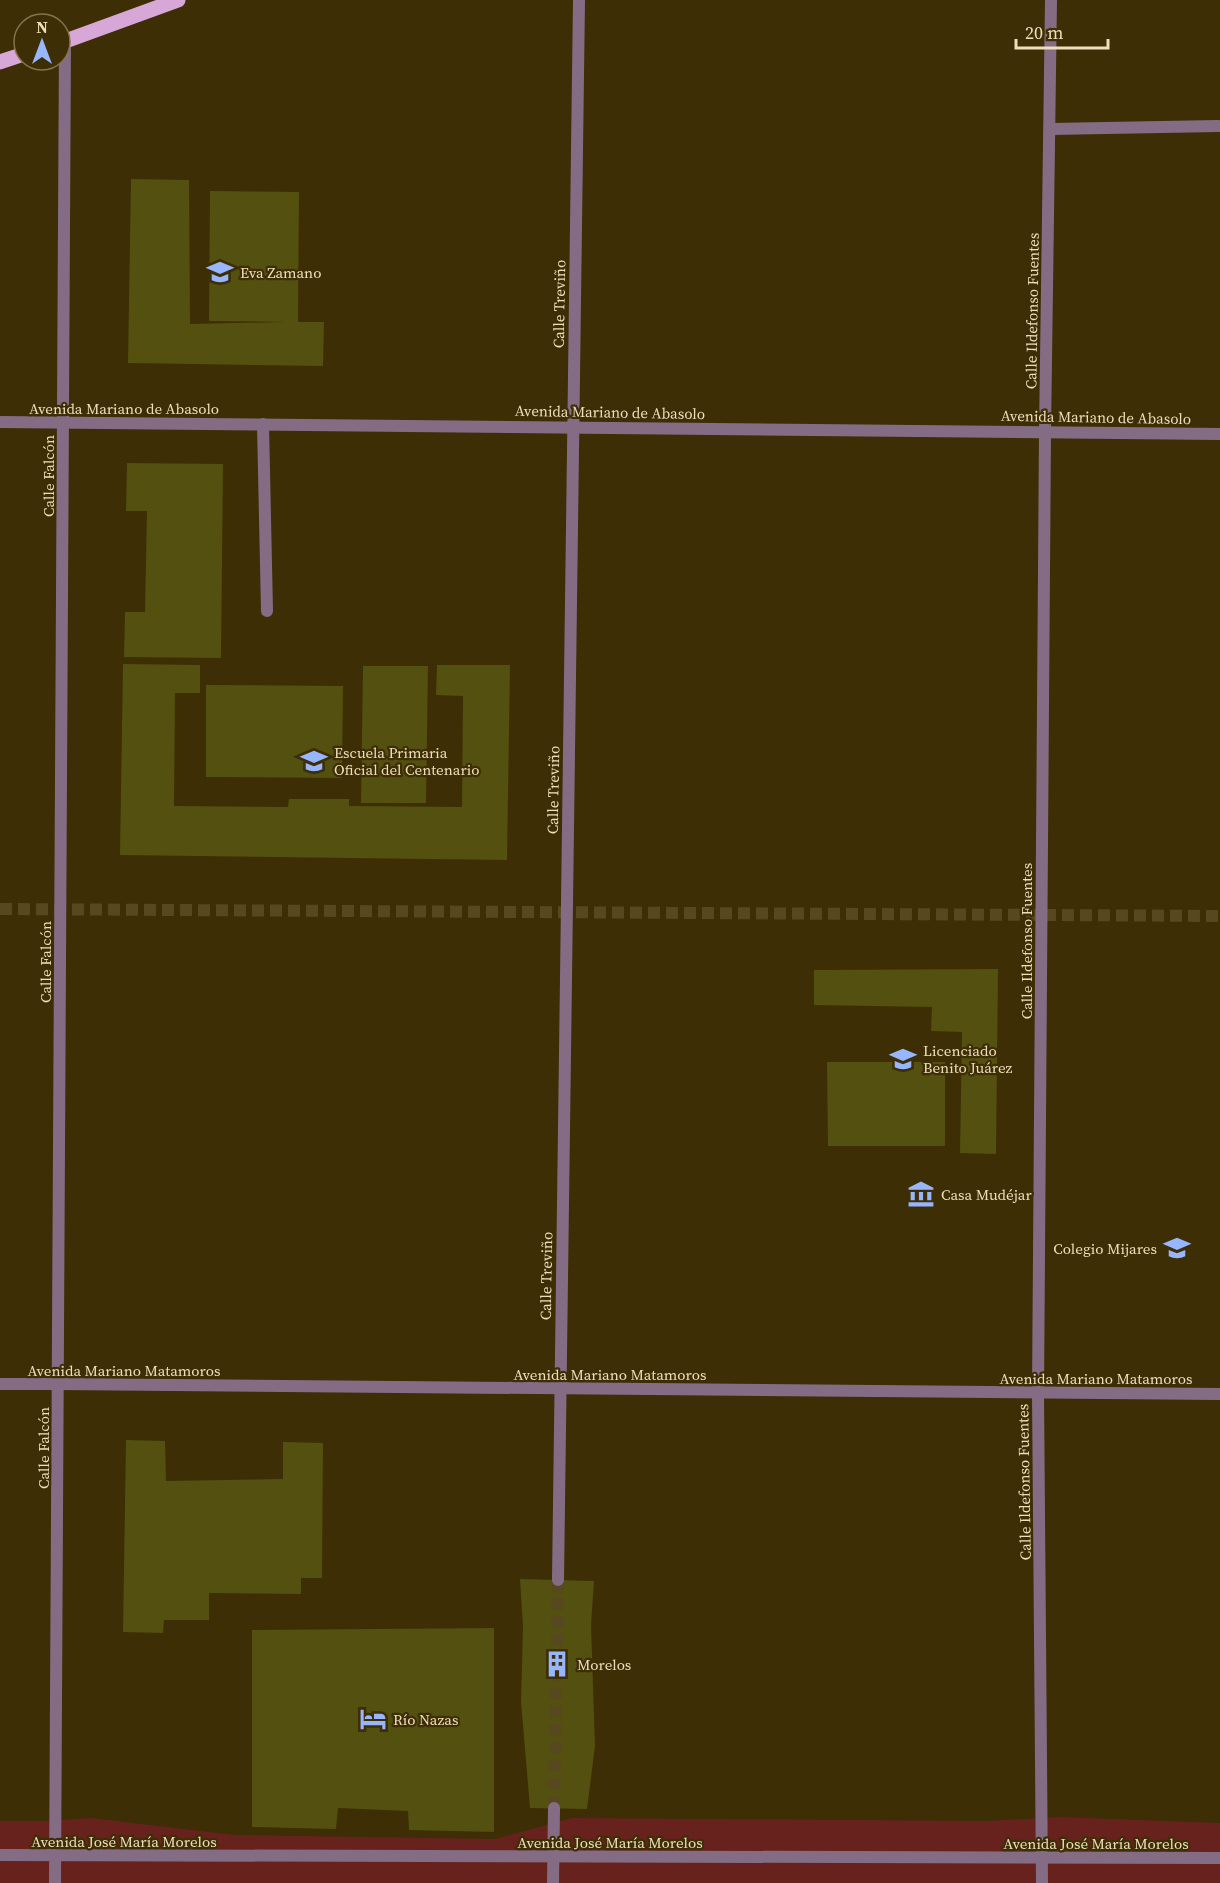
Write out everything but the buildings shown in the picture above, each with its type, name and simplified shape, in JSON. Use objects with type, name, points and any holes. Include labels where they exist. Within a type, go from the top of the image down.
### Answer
[{"type":"main road","points":[[72,39],[178,0]]},
{"type":"street","name":"Calle Treviño","points":[[558,1580],[579,0]]},
{"type":"street","name":"Calle Ildefonso Fuentes","points":[[1042,1883],[1038,1392],[1045,432],[1051,0]]},
{"type":"street","name":"Calle Falcón","points":[[55,1883],[63,72]]},
{"type":"street","points":[[1050,129],[1218,126]]},
{"type":"street","name":"Avenida Mariano de Abasolo","points":[[0,422],[1220,434]]},
{"type":"street","points":[[263,424],[267,610]]},
{"type":"street","name":"Avenida Mariano Matamoros","points":[[0,1384],[1220,1394]]},
{"type":"street","points":[[553,1883],[554,1808]]},
{"type":"street","name":"Avenida José María Morelos","points":[[0,1855],[1220,1858]]},
{"type":"shaded area","points":[[1060,1817],[1220,1823],[1220,1883],[0,1883],[0,1821],[91,1818],[234,1835],[495,1839],[572,1818],[987,1821]]},
{"type":"tunnel","points":[[0,909],[1220,916]]},
{"type":"tunnel","points":[[554,1808],[558,1580]]},
{"type":"place","name":"Eva Zamano","points":[[220,272]]},
{"type":"place","name":"Escuela Primaria Oficial del Centenario","points":[[314,761]]},
{"type":"place","name":"Licenciado Benito Juárez","points":[[903,1059]]},
{"type":"place","name":"Casa Mudéjar","points":[[921,1194]]},
{"type":"place","name":"Colegio Mijares","points":[[1177,1248]]},
{"type":"place","name":"Morelos","points":[[557,1664]]},
{"type":"place","name":"Río Nazas","points":[[373,1719]]}]
